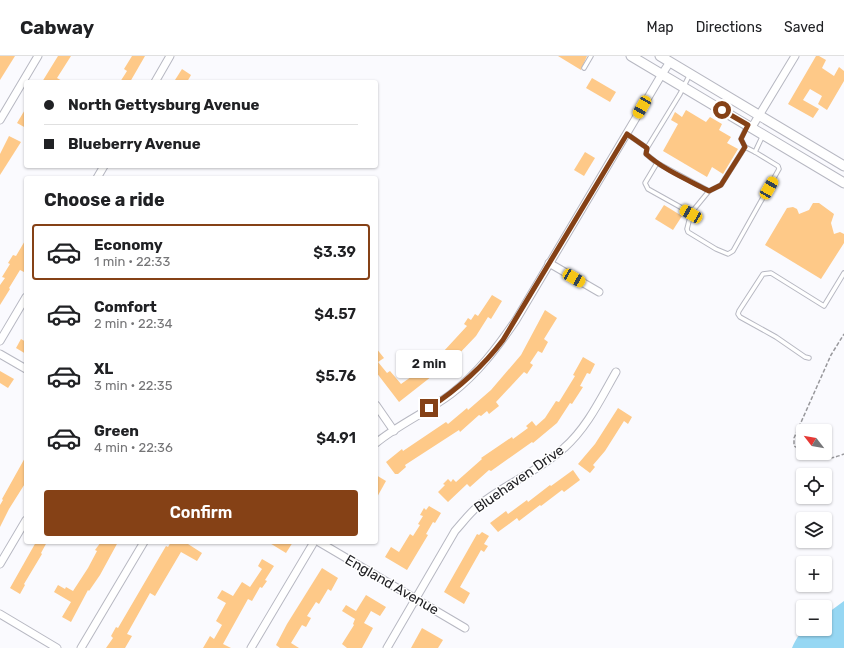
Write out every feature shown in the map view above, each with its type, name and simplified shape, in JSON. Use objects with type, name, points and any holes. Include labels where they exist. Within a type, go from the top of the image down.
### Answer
[{"type":"main road","points":[[631,56],[844,183]]},
{"type":"main road","points":[[660,56],[844,166]]},
{"type":"street","points":[[0,120],[38,56]]},
{"type":"street","points":[[155,80],[170,56]]},
{"type":"street","points":[[750,126],[760,115],[795,56]]},
{"type":"street","points":[[378,442],[450,394],[481,367],[503,340],[670,62]]},
{"type":"street","points":[[549,263],[599,292]]},
{"type":"street","points":[[0,341],[24,301]]},
{"type":"street","points":[[0,354],[24,368]]},
{"type":"street","name":"Bluehaven Drive","points":[[387,648],[455,531],[467,516],[483,503],[553,458],[564,448],[585,424],[616,372]]},
{"type":"street","points":[[378,408],[394,431]]},
{"type":"street","points":[[0,564],[24,523]]},
{"type":"street","points":[[81,648],[143,544]]},
{"type":"street","points":[[251,648],[313,544]]},
{"type":"street","name":"England Avenue","points":[[322,544],[466,628]]},
{"type":"street","points":[[0,614],[57,648]]},
{"type":"lane","points":[[584,68],[591,56]]},
{"type":"lane","points":[[690,74],[684,87],[647,148],[646,154],[657,164],[709,191]]},
{"type":"lane","points":[[745,147],[721,185],[709,191],[691,214],[687,229],[688,232],[716,249],[728,254],[733,251],[779,169],[778,166],[745,147],[741,139],[750,126]]},
{"type":"lane","points":[[627,134],[647,148]]},
{"type":"lane","points":[[755,152],[764,134]]},
{"type":"lane","points":[[657,164],[645,183],[648,189],[691,214]]},
{"type":"lane","points":[[809,358],[805,357],[776,336],[740,317],[738,311],[763,274],[771,273],[824,306],[844,273]]},
{"type":"path","points":[[800,424],[831,355],[844,334]]},
{"type":"path","points":[[796,434],[794,438],[794,446],[796,447]]},
{"type":"path","points":[[832,458],[844,454]]},
{"type":"water","points":[[844,601],[844,648],[792,648],[799,636],[832,636],[832,610]]},
{"type":"building","points":[[0,56],[15,56],[0,80]]},
{"type":"building","points":[[58,56],[71,56],[57,78],[60,80],[43,80]]},
{"type":"building","points":[[132,56],[145,56],[131,80],[121,80],[127,71],[124,69]]},
{"type":"building","points":[[558,56],[587,56],[581,70]]},
{"type":"building","points":[[816,56],[826,60],[822,68],[834,76],[839,67],[844,71],[844,81],[827,110],[818,104],[822,96],[810,89],[803,100],[819,109],[813,118],[788,104]]},
{"type":"building","points":[[182,69],[191,75],[188,80],[175,80]]},
{"type":"building","points":[[592,78],[616,92],[610,102],[586,88]]},
{"type":"building","points":[[686,110],[706,122],[710,117],[722,124],[719,130],[731,137],[727,143],[738,149],[723,174],[712,167],[707,177],[663,151],[678,124],[671,120],[675,112],[682,117]]},
{"type":"building","points":[[24,111],[24,127],[17,123]]},
{"type":"building","points":[[9,136],[21,142],[0,175],[0,154]]},
{"type":"building","points":[[585,152],[595,158],[584,176],[574,170]]},
{"type":"building","points":[[813,203],[819,203],[834,214],[831,223],[834,234],[840,232],[844,234],[844,243],[821,279],[765,245],[787,208],[793,207],[797,209],[799,214],[809,210]]},
{"type":"building","points":[[664,205],[682,216],[673,230],[655,219]]},
{"type":"building","points":[[24,242],[24,272],[20,270],[0,305],[0,285],[5,278],[2,277],[10,264],[8,263],[13,255],[16,256]]},
{"type":"building","points":[[492,295],[502,301],[491,319],[488,317],[476,336],[455,358],[399,402],[378,375],[378,362],[387,373],[390,371],[401,384],[428,365],[427,364],[443,352],[467,326],[464,324],[468,318],[471,320],[475,314],[478,316]]},
{"type":"building","points":[[545,310],[557,318],[544,339],[548,342],[542,353],[538,351],[530,363],[533,365],[527,374],[524,372],[496,402],[499,406],[489,414],[487,411],[481,416],[479,415],[460,432],[459,430],[405,465],[406,467],[398,474],[395,474],[386,462],[402,449],[403,451],[446,422],[448,424],[467,408],[468,410],[491,390],[521,355]]},
{"type":"building","points":[[21,339],[24,341],[24,353],[16,348]]},
{"type":"building","points":[[378,350],[384,358],[378,362]]},
{"type":"building","points":[[583,357],[595,364],[590,374],[587,373],[580,386],[583,387],[557,423],[533,443],[532,442],[491,471],[489,470],[470,487],[467,484],[448,502],[438,492],[445,485],[443,484],[448,479],[451,482],[453,479],[456,482],[482,459],[481,458],[512,437],[513,439],[528,428],[526,426],[532,421],[536,426],[545,418],[556,401],[559,402],[575,376],[573,375]]},
{"type":"building","points":[[0,371],[14,379],[8,388],[0,383]]},
{"type":"building","points":[[618,408],[632,417],[628,424],[624,421],[605,451],[593,465],[595,467],[590,473],[578,464],[595,444]]},
{"type":"building","points":[[24,460],[24,485],[0,527],[0,505],[3,500],[2,499]]},
{"type":"building","points":[[573,470],[580,480],[564,492],[562,490],[519,521],[517,518],[498,532],[490,523],[506,511],[508,514],[527,500],[528,502]]},
{"type":"building","points":[[378,476],[386,481],[378,495]]},
{"type":"building","points":[[429,506],[441,513],[435,523],[433,522],[426,534],[428,535],[407,570],[385,557],[391,547],[399,552],[410,534],[413,536],[420,525],[418,524],[423,516],[420,515],[424,508],[426,510]]},
{"type":"building","points":[[482,532],[489,536],[484,544],[488,546],[484,552],[481,550],[460,587],[470,593],[464,604],[444,592],[477,534],[479,535]]},
{"type":"building","points":[[35,544],[46,544],[20,594],[10,588]]},
{"type":"building","points":[[100,544],[117,544],[100,575],[89,591],[88,590],[71,622],[62,617],[71,602],[54,592],[58,585],[73,591],[88,568],[97,551],[95,550]]},
{"type":"building","points":[[170,544],[188,544],[202,553],[197,561],[181,552],[155,596],[150,593],[127,634],[132,636],[125,648],[106,648],[113,638],[111,636],[116,627],[118,628],[166,546],[168,547]]},
{"type":"building","points":[[271,544],[292,544],[286,553]]},
{"type":"building","points":[[262,559],[274,566],[265,580],[267,581],[262,588],[260,587],[252,601],[248,599],[223,644],[231,648],[203,648],[210,636],[214,639],[222,625],[216,621],[226,603],[217,598],[222,590],[233,596],[242,582],[250,587],[262,569],[258,566]]},
{"type":"building","points":[[322,568],[338,578],[331,591],[328,589],[319,604],[316,602],[307,616],[311,618],[306,627],[302,625],[291,643],[299,648],[280,648],[276,645],[287,624]]},
{"type":"building","points":[[366,595],[386,607],[380,616],[371,611],[364,623],[373,628],[362,648],[347,648],[342,644],[354,625],[355,619],[342,611],[346,605],[356,611]]},
{"type":"building","points":[[422,628],[443,640],[438,648],[411,648]]},
{"type":"route","points":[[429,408],[465,382],[481,367],[503,340],[627,134],[647,148],[646,154],[657,164],[709,191],[721,185],[745,147],[741,139],[748,125],[722,110]]}]
